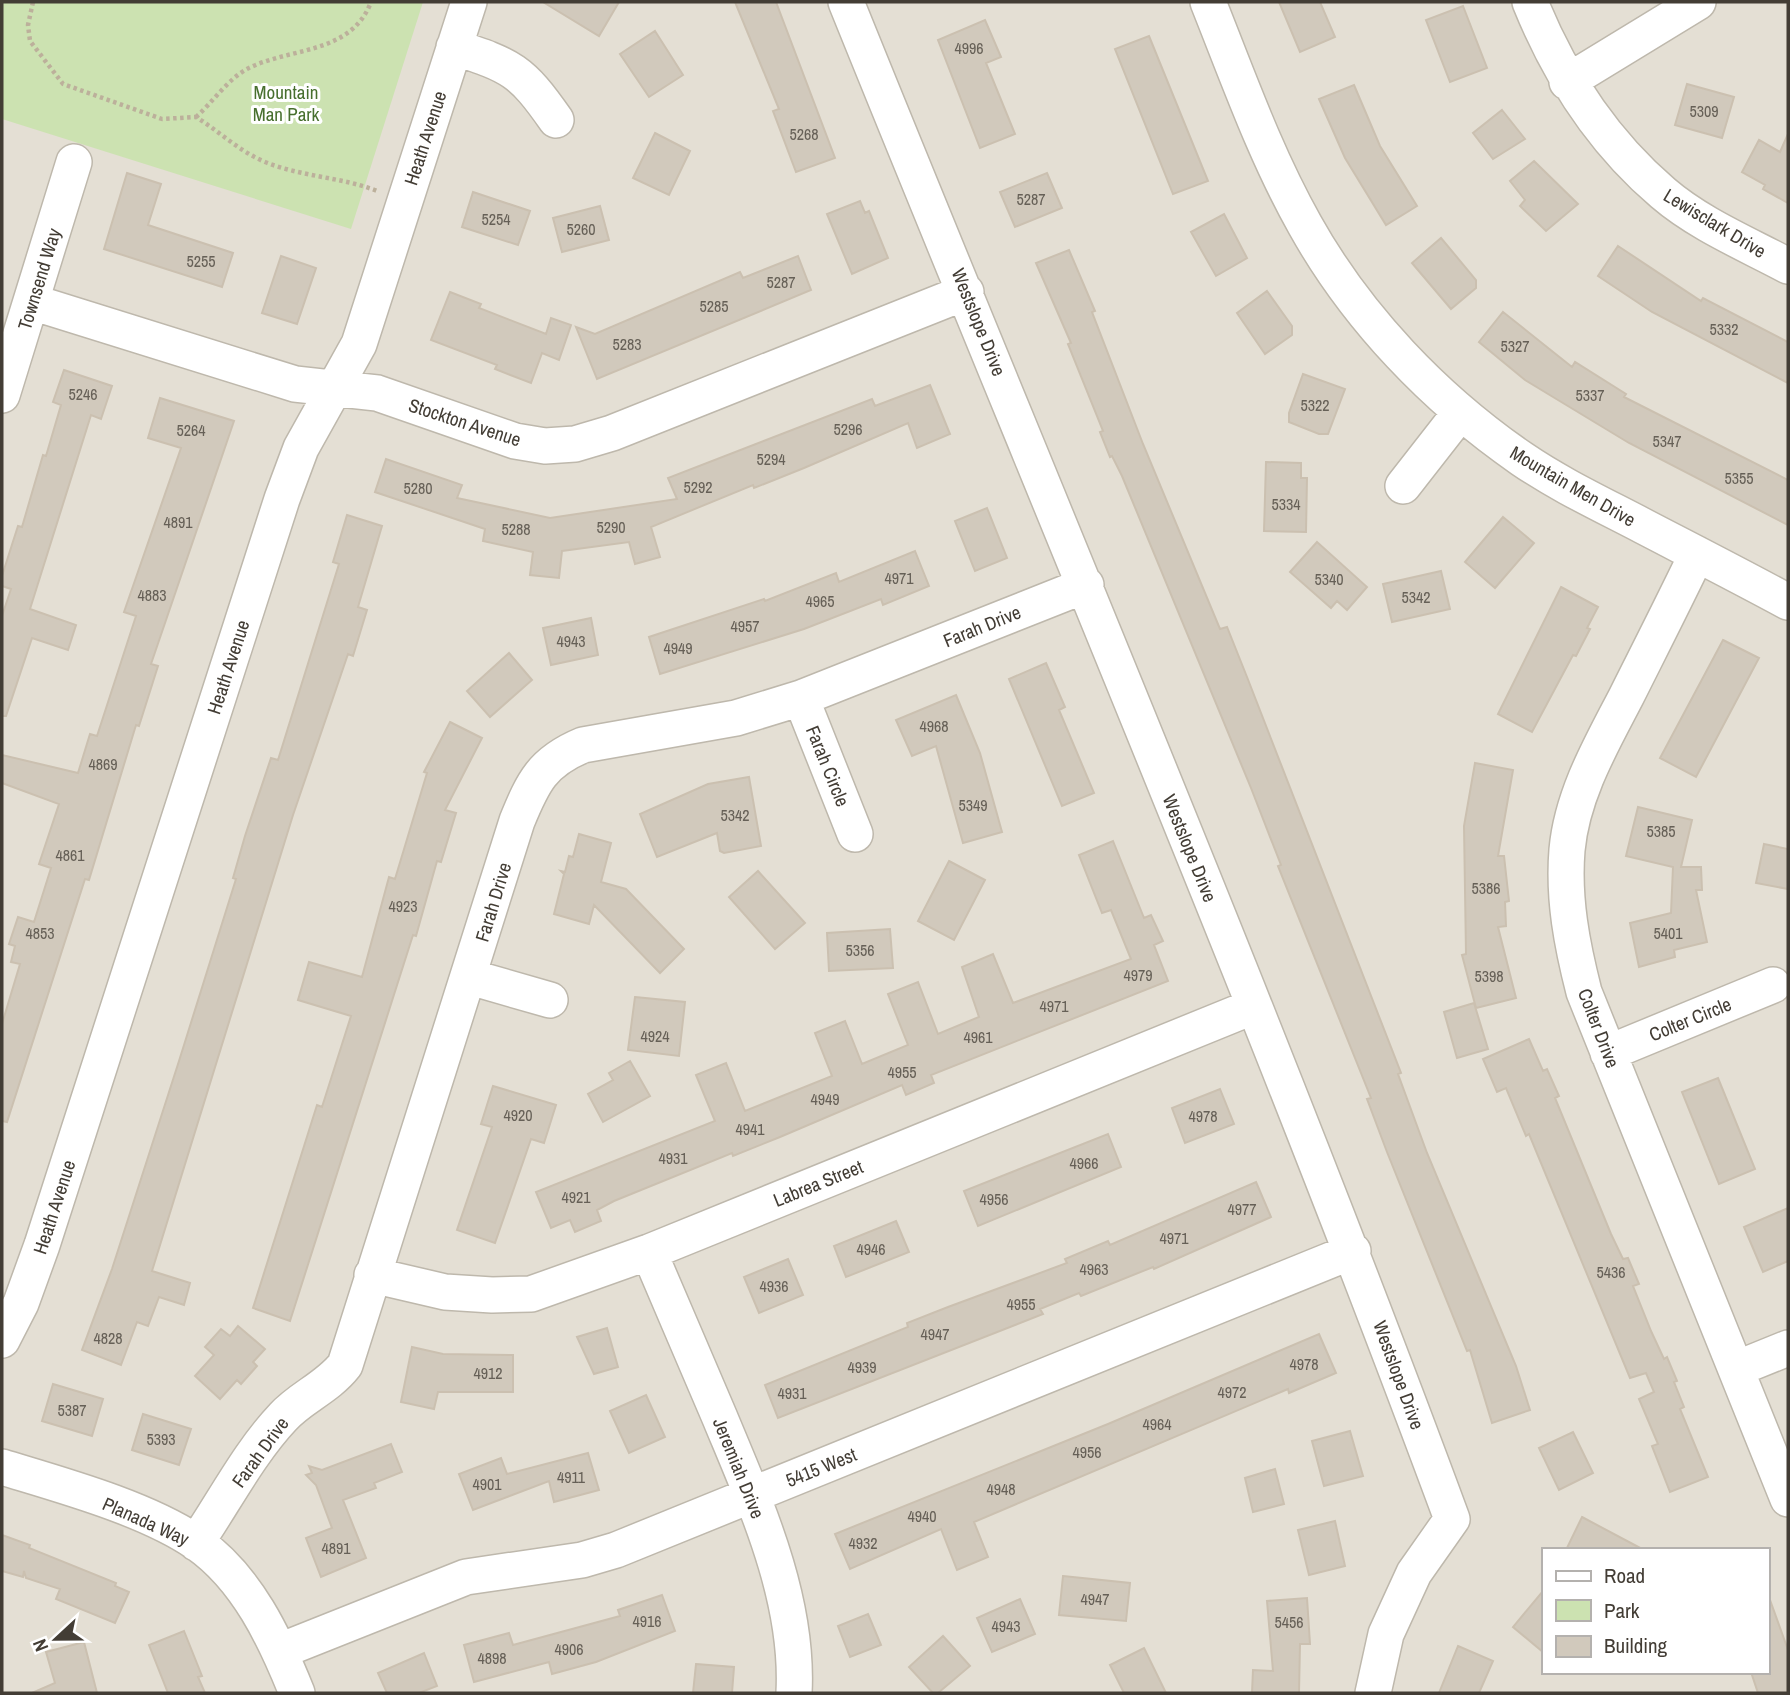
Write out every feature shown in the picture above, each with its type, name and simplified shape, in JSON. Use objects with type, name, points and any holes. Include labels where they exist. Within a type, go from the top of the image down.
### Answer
[{"type":"street","name":"Heath Avenue","points":[[2,1340],[21,1303],[42,1245],[282,499],[301,448],[359,344],[469,2]]},
{"type":"street","name":"Mountain Men Drive","points":[[1208,2],[1264,144],[1305,226],[1358,304],[1397,351],[1460,413],[1524,461],[1788,602]]},
{"type":"street","name":"Lewisclark Drive","points":[[1530,2],[1567,82],[1618,150],[1665,195],[1709,224],[1788,266]]},
{"type":"street","points":[[1567,82],[1698,2]]},
{"type":"street","name":"Westslope Drive","points":[[852,4],[1086,585],[1252,1007],[1353,1251],[1452,1519],[1414,1573],[1386,1634],[1373,1693]]},
{"type":"street","points":[[454,47],[507,64],[534,88],[556,121]]},
{"type":"street","name":"Townsend Way","points":[[2,395],[74,162]]},
{"type":"street","name":"Stockton Avenue","points":[[32,302],[295,384],[377,393],[515,441],[545,446],[575,444],[612,433],[966,292]]},
{"type":"street","points":[[1403,486],[1460,413]]},
{"type":"street","name":"Colter Drive","points":[[1697,554],[1590,767],[1575,808],[1567,848],[1566,900],[1572,944],[1584,992],[1788,1499]]},
{"type":"street","name":"Farah Drive","points":[[196,1543],[270,1432],[285,1414],[332,1381],[345,1365],[525,802],[540,772],[559,755],[583,745],[736,718],[801,698],[1086,585]]},
{"type":"street","name":"Farah Circle","points":[[801,698],[855,834]]},
{"type":"street","points":[[470,977],[550,999]]},
{"type":"street","name":"Colter Circle","points":[[1608,1053],[1773,985]]},
{"type":"street","name":"Labrea Street","points":[[372,1275],[445,1292],[492,1296],[531,1294],[649,1252],[1252,1007]]},
{"type":"street","name":"5415 West","points":[[280,1651],[436,1587],[467,1577],[582,1560],[616,1550],[1353,1251]]},
{"type":"street","name":"Jeremiah Drive","points":[[649,1252],[752,1495],[789,1616],[795,1671],[794,1693]]},
{"type":"street","points":[[1737,1369],[1788,1348]]},
{"type":"street","name":"Planada Way","points":[[2,1467],[131,1510],[196,1543],[232,1578],[260,1614],[280,1651],[297,1693]]},
{"type":"path","points":[[33,2],[28,25],[30,41],[63,84],[162,119],[196,117],[247,69],[328,46],[359,20],[371,2]]},
{"type":"path","points":[[196,117],[232,146],[267,162],[316,178],[337,180],[381,193]]},
{"type":"shaded area","points":[[2,2],[1788,2],[1788,1693],[2,1693]]},
{"type":"green space","name":"Mountain Man Park","points":[[2,2],[423,2],[351,229],[2,119]]},
{"type":"building","points":[[543,2],[619,2],[599,36]]},
{"type":"building","points":[[735,2],[776,2],[835,158],[796,172],[773,111],[779,109]]},
{"type":"building","points":[[1279,2],[1320,2],[1335,37],[1300,52]]},
{"type":"building","points":[[1463,6],[1487,68],[1450,82],[1426,20]]},
{"type":"building","points":[[985,20],[1001,57],[986,63],[1015,134],[980,148],[938,40]]},
{"type":"building","points":[[655,31],[683,75],[649,97],[620,54]]},
{"type":"building","points":[[1149,36],[1208,181],[1173,194],[1115,49]]},
{"type":"building","points":[[1687,84],[1734,97],[1722,138],[1675,125]]},
{"type":"building","points":[[1354,85],[1380,146],[1417,206],[1386,225],[1345,158],[1319,99]]},
{"type":"building","points":[[1502,110],[1525,139],[1493,159],[1473,133]]},
{"type":"building","points":[[655,133],[690,151],[669,195],[633,178]]},
{"type":"building","points":[[1788,134],[1788,203],[1763,189],[1765,185],[1742,172],[1759,140],[1780,152]]},
{"type":"building","points":[[1534,161],[1578,204],[1546,231],[1520,206],[1525,200],[1510,181]]},
{"type":"building","points":[[127,173],[161,184],[148,225],[233,253],[222,287],[104,249]]},
{"type":"building","points":[[1047,173],[1062,208],[1015,227],[1000,192]]},
{"type":"building","points":[[473,192],[530,211],[518,245],[462,227]]},
{"type":"building","points":[[860,201],[865,213],[869,211],[888,258],[852,274],[827,214]]},
{"type":"building","points":[[600,206],[609,240],[562,252],[553,218]]},
{"type":"building","points":[[1224,214],[1247,258],[1216,276],[1191,232]]},
{"type":"building","points":[[1441,238],[1476,280],[1476,288],[1451,309],[1412,263]]},
{"type":"building","points":[[1618,246],[1701,301],[1703,298],[1788,342],[1788,383],[1652,312],[1598,276]]},
{"type":"building","points":[[1069,250],[1095,311],[1092,312],[1143,444],[1220,629],[1227,627],[1247,677],[1401,1073],[1398,1074],[1427,1153],[1516,1366],[1530,1410],[1492,1423],[1470,1350],[1467,1351],[1387,1152],[1367,1099],[1371,1098],[1278,866],[1281,865],[1251,788],[1122,476],[1112,456],[1110,457],[1100,432],[1103,431],[1068,344],[1071,343],[1036,263]]},
{"type":"building","points":[[281,256],[316,268],[297,324],[262,313]]},
{"type":"building","points":[[798,256],[811,290],[597,379],[576,327],[595,334],[740,272],[743,278]]},
{"type":"building","points":[[1267,291],[1292,326],[1292,335],[1265,354],[1237,313]]},
{"type":"building","points":[[450,292],[481,304],[479,308],[546,334],[551,318],[571,325],[559,360],[542,353],[531,383],[495,369],[497,365],[431,340]]},
{"type":"building","points":[[1503,312],[1572,367],[1575,362],[1626,394],[1624,397],[1788,480],[1788,525],[1629,443],[1525,380],[1479,342]]},
{"type":"building","points":[[64,370],[112,386],[101,419],[91,415],[30,609],[76,625],[68,650],[32,638],[6,716],[2,716],[2,616],[11,589],[2,586],[2,576],[18,526],[22,527],[43,455],[46,456],[61,405],[53,402]]},
{"type":"building","points":[[1303,374],[1345,389],[1328,434],[1319,434],[1289,422],[1289,413]]},
{"type":"building","points":[[930,385],[950,434],[917,448],[908,423],[804,468],[754,488],[753,485],[651,527],[660,557],[635,564],[629,542],[562,551],[559,578],[530,575],[533,552],[483,541],[485,529],[375,492],[386,459],[462,485],[457,498],[550,518],[677,499],[668,478],[872,399],[875,406]]},
{"type":"building","points":[[160,398],[234,421],[151,664],[158,666],[139,726],[136,725],[89,880],[85,879],[7,1122],[2,1121],[2,1024],[20,964],[11,962],[15,946],[9,944],[18,917],[34,922],[51,868],[39,864],[59,804],[2,783],[2,755],[78,773],[90,734],[97,736],[136,616],[124,612],[181,448],[148,438]]},
{"type":"building","points":[[1266,462],[1301,463],[1301,478],[1307,478],[1306,532],[1264,531]]},
{"type":"building","points":[[987,508],[1007,558],[975,571],[955,521]]},
{"type":"building","points":[[347,515],[382,526],[358,607],[367,610],[353,656],[348,654],[293,815],[152,1271],[190,1283],[184,1305],[159,1297],[148,1326],[137,1322],[121,1365],[82,1350],[112,1269],[179,1061],[236,879],[233,878],[245,836],[271,758],[278,760],[339,564],[333,562]]},
{"type":"building","points":[[1503,517],[1534,543],[1495,588],[1465,562]]},
{"type":"building","points":[[1317,542],[1367,587],[1347,610],[1337,601],[1331,608],[1290,572]]},
{"type":"building","points":[[915,551],[929,586],[883,605],[881,599],[804,629],[660,674],[649,637],[764,599],[765,601],[836,573],[839,582]]},
{"type":"building","points":[[1441,571],[1450,609],[1392,622],[1383,584]]},
{"type":"building","points":[[1561,587],[1598,607],[1576,656],[1573,655],[1532,732],[1498,714]]},
{"type":"building","points":[[591,618],[598,655],[551,665],[543,628]]},
{"type":"building","points":[[1723,640],[1759,658],[1696,777],[1660,758]]},
{"type":"building","points":[[509,653],[532,680],[490,717],[467,691]]},
{"type":"building","points":[[1046,663],[1065,707],[1059,710],[1094,793],[1062,806],[1009,679]]},
{"type":"building","points":[[956,695],[980,753],[1002,832],[963,843],[936,746],[912,756],[896,720]]},
{"type":"building","points":[[450,722],[482,738],[445,810],[456,813],[441,862],[437,861],[416,936],[413,935],[290,1321],[253,1308],[317,1105],[322,1107],[351,1016],[298,1000],[309,962],[362,977],[389,877],[395,879],[427,773],[424,772]]},
{"type":"building","points":[[1475,763],[1513,770],[1498,856],[1504,856],[1509,901],[1505,902],[1506,926],[1498,927],[1516,998],[1476,1008],[1462,955],[1466,954],[1464,826]]},
{"type":"building","points":[[749,777],[761,846],[724,853],[720,851],[717,833],[657,857],[640,814],[708,784]]},
{"type":"building","points":[[1638,807],[1692,820],[1681,867],[1701,867],[1702,890],[1696,890],[1707,942],[1674,950],[1675,957],[1639,967],[1630,923],[1671,913],[1673,867],[1626,856]]},
{"type":"building","points":[[579,834],[611,843],[601,882],[626,889],[684,949],[660,973],[594,905],[589,924],[554,914],[564,874],[561,871],[565,872],[569,856],[573,857]]},
{"type":"building","points":[[1113,841],[1144,918],[1151,915],[1163,941],[1154,945],[1168,981],[931,1075],[934,1083],[906,1095],[902,1085],[733,1156],[732,1153],[614,1201],[597,1210],[601,1221],[575,1232],[570,1220],[551,1228],[536,1192],[715,1121],[696,1075],[726,1063],[745,1111],[832,1076],[815,1033],[845,1021],[862,1064],[908,1045],[888,994],[918,982],[938,1034],[979,1017],[962,967],[993,954],[1013,1003],[1131,959],[1111,910],[1102,913],[1079,855]]},
{"type":"building","points":[[1764,844],[1788,849],[1788,889],[1756,883]]},
{"type":"building","points":[[949,861],[985,880],[954,940],[918,921]]},
{"type":"building","points":[[758,871],[805,923],[775,949],[729,897]]},
{"type":"building","points":[[890,929],[893,968],[829,971],[827,933]]},
{"type":"building","points":[[635,997],[685,1002],[679,1056],[628,1050]]},
{"type":"building","points":[[1474,1003],[1488,1049],[1457,1058],[1444,1012]]},
{"type":"building","points":[[1529,1039],[1543,1071],[1547,1069],[1559,1096],[1555,1098],[1611,1234],[1623,1259],[1628,1258],[1639,1284],[1633,1286],[1651,1331],[1664,1359],[1667,1357],[1677,1381],[1674,1382],[1684,1407],[1680,1409],[1708,1477],[1670,1492],[1652,1446],[1658,1444],[1639,1399],[1654,1392],[1646,1373],[1630,1378],[1529,1134],[1526,1136],[1506,1088],[1497,1092],[1483,1059]]},
{"type":"building","points":[[630,1061],[650,1096],[603,1122],[588,1094],[613,1080],[609,1073]]},
{"type":"building","points":[[1718,1078],[1755,1169],[1719,1184],[1682,1092]]},
{"type":"building","points":[[493,1086],[556,1105],[544,1143],[531,1139],[495,1243],[457,1230],[492,1127],[481,1124]]},
{"type":"building","points":[[1220,1089],[1234,1124],[1185,1143],[1172,1108]]},
{"type":"building","points":[[1108,1134],[1121,1167],[978,1226],[964,1191]]},
{"type":"building","points":[[1256,1182],[1271,1217],[1154,1269],[1153,1267],[1081,1296],[1079,1293],[1040,1309],[1043,1314],[778,1418],[765,1385],[908,1327],[907,1323],[1067,1263],[1065,1259],[1108,1241],[1110,1245]]},
{"type":"building","points":[[1788,1208],[1788,1261],[1763,1272],[1744,1227]]},
{"type":"building","points":[[896,1221],[909,1252],[846,1277],[834,1246]]},
{"type":"building","points":[[788,1259],[803,1295],[759,1313],[744,1277]]},
{"type":"building","points":[[238,1326],[265,1349],[253,1362],[257,1366],[241,1384],[237,1380],[220,1399],[195,1376],[214,1355],[205,1347],[221,1329],[230,1336]]},
{"type":"building","points":[[607,1328],[618,1367],[594,1374],[577,1337]]},
{"type":"building","points":[[1319,1334],[1336,1373],[1289,1393],[1288,1389],[974,1522],[988,1557],[957,1570],[941,1529],[850,1569],[835,1534],[1108,1424]]},
{"type":"building","points":[[412,1347],[443,1354],[513,1355],[513,1392],[438,1392],[434,1409],[401,1402]]},
{"type":"building","points":[[53,1384],[103,1399],[92,1436],[42,1421]]},
{"type":"building","points":[[646,1395],[665,1437],[629,1453],[610,1411]]},
{"type":"building","points":[[143,1414],[191,1429],[179,1465],[132,1450]]},
{"type":"building","points":[[1350,1431],[1363,1476],[1324,1486],[1312,1441]]},
{"type":"building","points":[[1573,1432],[1593,1473],[1559,1490],[1539,1448]]},
{"type":"building","points":[[391,1444],[402,1472],[374,1483],[376,1488],[343,1500],[366,1558],[321,1577],[306,1538],[332,1528],[316,1485],[306,1475],[312,1473],[309,1466],[322,1470]]},
{"type":"building","points":[[588,1453],[599,1490],[554,1502],[549,1481],[473,1510],[459,1474],[501,1458],[507,1474]]},
{"type":"building","points":[[1275,1469],[1284,1504],[1253,1512],[1245,1478]]},
{"type":"building","points":[[1582,1517],[1640,1548],[1567,1548]]},
{"type":"building","points":[[1335,1521],[1345,1566],[1309,1575],[1298,1530]]},
{"type":"building","points":[[2,1535],[116,1583],[115,1586],[129,1592],[115,1623],[56,1599],[60,1589],[26,1578],[24,1571],[23,1577],[2,1571]]},
{"type":"building","points":[[1063,1576],[1130,1583],[1126,1621],[1059,1615]]},
{"type":"building","points":[[1542,1592],[1542,1651],[1513,1627]]},
{"type":"building","points":[[662,1595],[675,1631],[596,1662],[552,1674],[549,1662],[474,1682],[464,1645],[509,1633],[513,1645],[620,1616],[618,1610]]},
{"type":"building","points":[[1307,1598],[1310,1644],[1300,1644],[1299,1693],[1252,1693],[1253,1670],[1273,1671],[1267,1601]]},
{"type":"building","points":[[1020,1599],[1035,1634],[992,1652],[977,1618]]},
{"type":"building","points":[[1770,1600],[1788,1650],[1788,1693],[1758,1693],[1752,1674],[1769,1674]]},
{"type":"building","points":[[868,1614],[881,1645],[850,1657],[838,1626]]},
{"type":"building","points":[[184,1631],[202,1676],[198,1677],[205,1693],[168,1693],[149,1645]]},
{"type":"building","points":[[943,1636],[970,1666],[938,1693],[933,1693],[909,1667]]},
{"type":"building","points":[[84,1642],[97,1693],[32,1693],[55,1683],[46,1652]]},
{"type":"building","points":[[1458,1646],[1493,1661],[1479,1693],[1439,1693]]},
{"type":"building","points":[[1144,1648],[1166,1693],[1124,1693],[1110,1665]]},
{"type":"building","points":[[424,1653],[437,1686],[419,1693],[387,1693],[378,1673]]},
{"type":"building","points":[[696,1664],[734,1667],[732,1693],[693,1693]]}]
